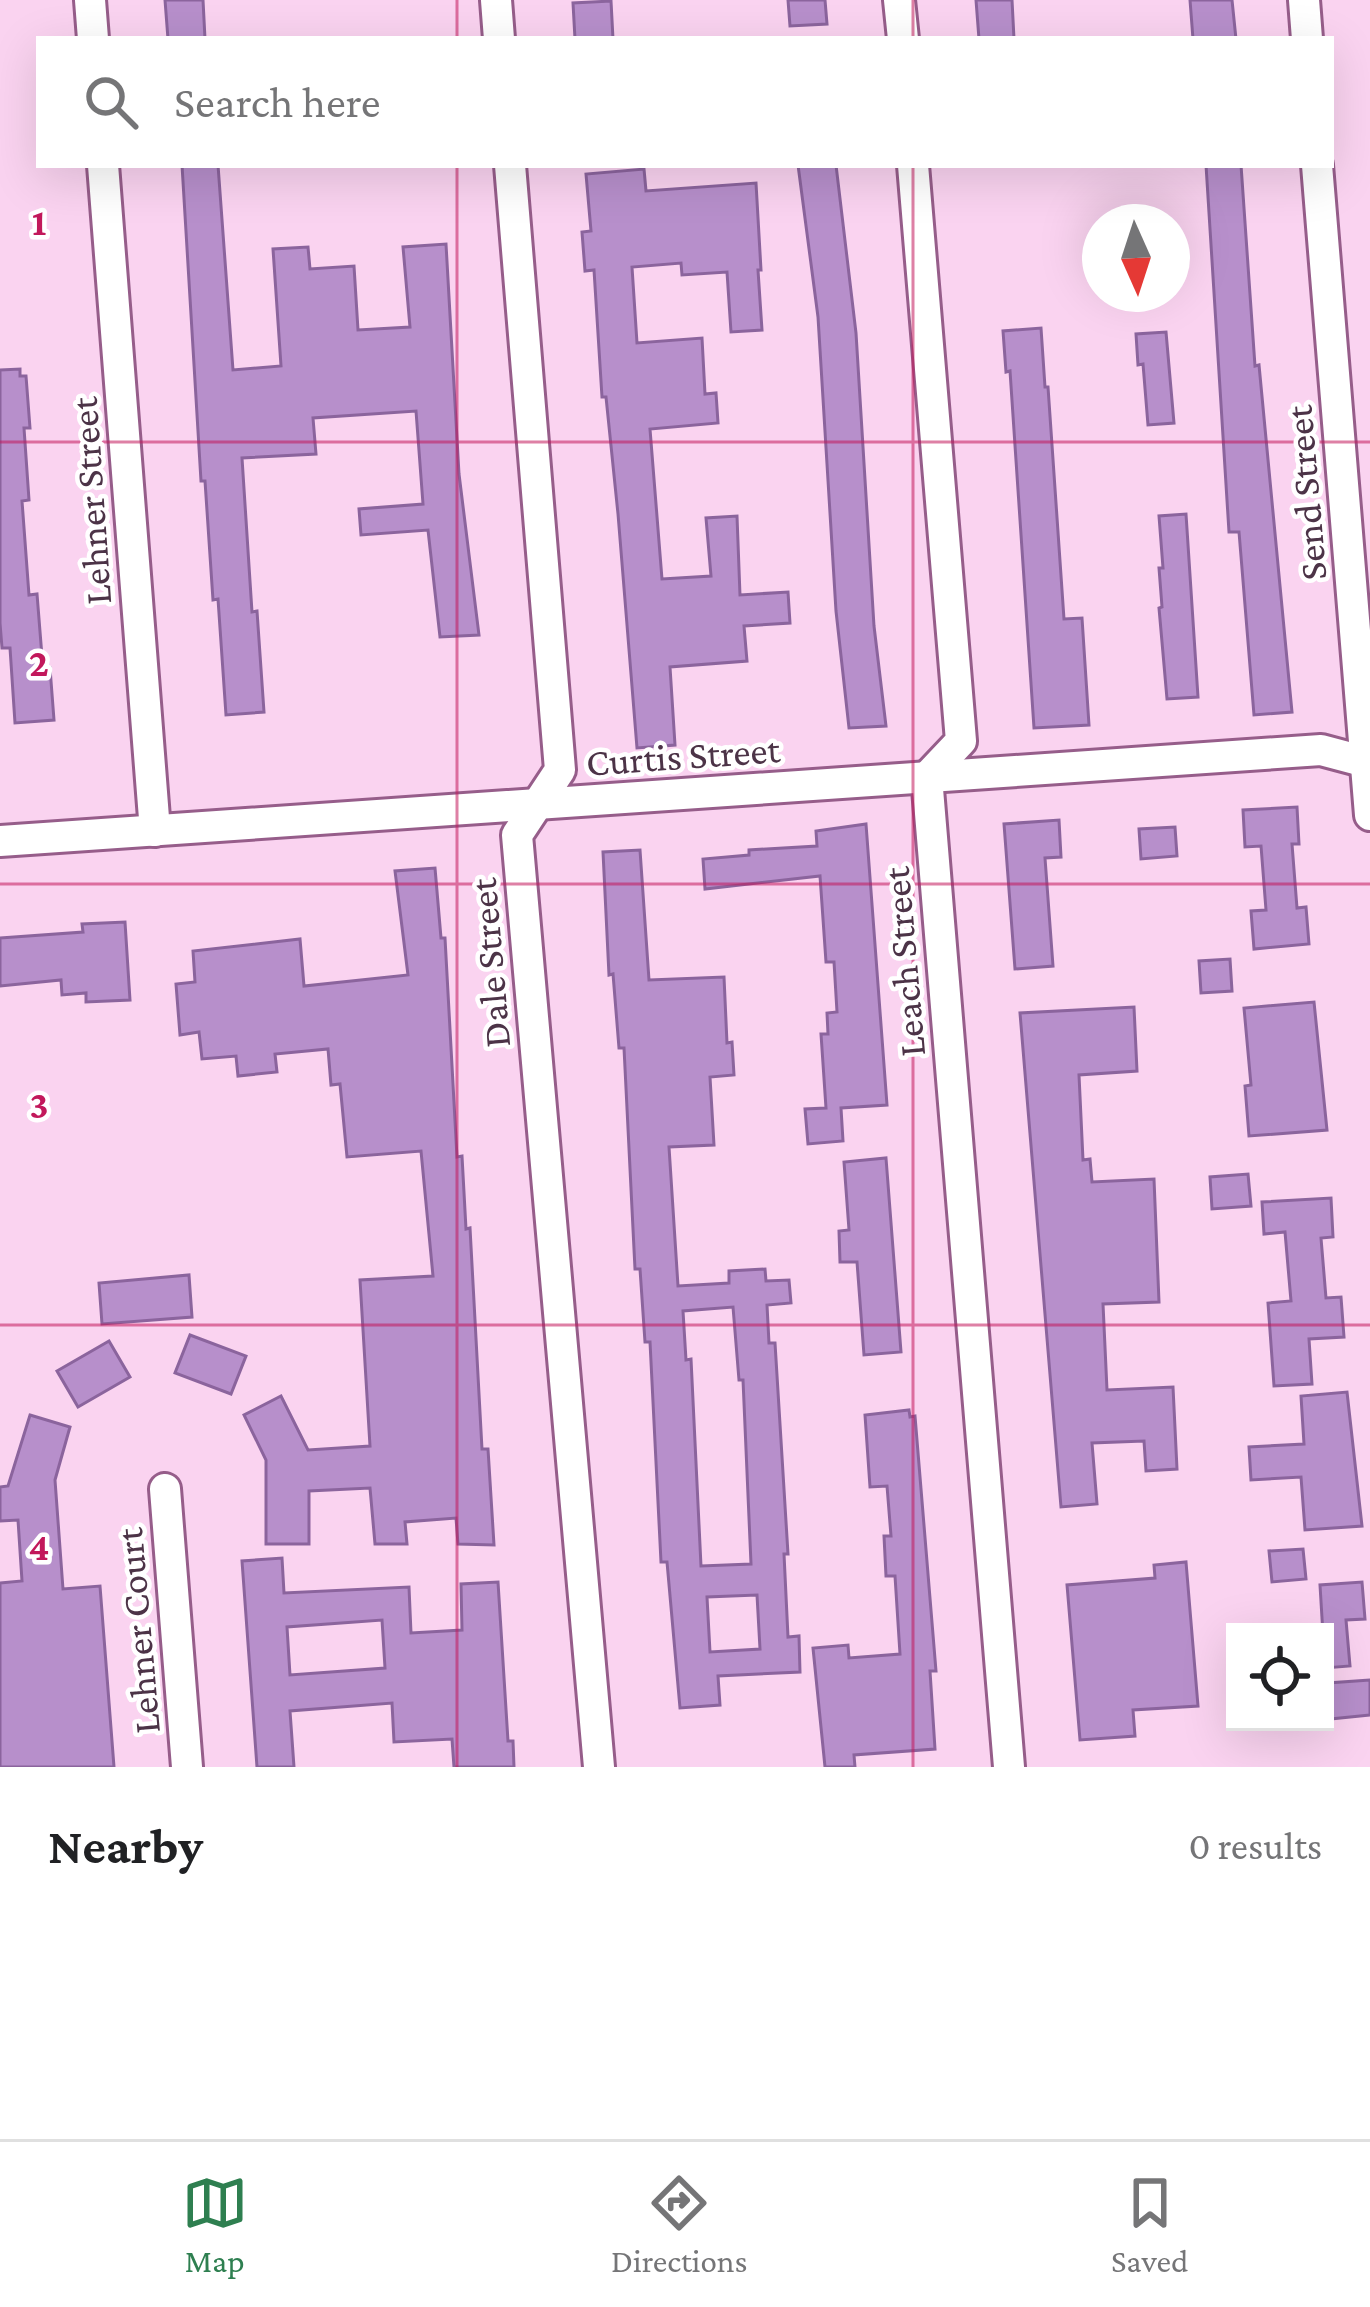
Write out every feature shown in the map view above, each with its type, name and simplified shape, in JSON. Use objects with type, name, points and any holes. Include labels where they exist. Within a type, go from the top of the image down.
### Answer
[{"type":"street","points":[[90,0],[93,36]]},
{"type":"street","points":[[496,0],[499,36]]},
{"type":"street","points":[[899,0],[903,36]]},
{"type":"street","points":[[1304,0],[1307,36]]},
{"type":"street","name":"Lehner Street","points":[[103,168],[155,831]]},
{"type":"street","name":"Dale Street","points":[[510,168],[560,770],[518,835],[599,1767]]},
{"type":"street","points":[[913,168],[961,741],[927,777]]},
{"type":"street","name":"Send Street","points":[[1317,168],[1370,815]]},
{"type":"street","name":"Curtis Street","points":[[0,842],[1321,750],[1368,763]]},
{"type":"street","name":"Leach Street","points":[[927,777],[1009,1767]]},
{"type":"street","name":"Lehner Court","points":[[165,1489],[187,1767]]},
{"type":"building","points":[[165,0],[203,0],[205,36],[168,36]]},
{"type":"building","points":[[788,0],[825,0],[827,24],[790,26]]},
{"type":"building","points":[[976,0],[1012,0],[1014,36],[979,36]]},
{"type":"building","points":[[1190,0],[1232,0],[1236,36],[1193,36]]},
{"type":"building","points":[[611,1],[613,36],[575,36],[573,3]]},
{"type":"building","points":[[182,168],[218,168],[233,370],[281,366],[273,249],[308,247],[310,269],[354,266],[358,330],[410,327],[403,247],[446,244],[459,474],[479,635],[440,637],[428,530],[361,535],[359,509],[423,504],[416,411],[313,418],[316,454],[242,458],[264,712],[226,715],[218,599],[213,600],[205,481],[201,481]]},
{"type":"building","points":[[798,168],[836,168],[856,333],[874,626],[886,726],[849,728],[836,611],[818,317]]},
{"type":"building","points":[[1206,168],[1241,168],[1255,366],[1259,365],[1292,712],[1254,715],[1239,532],[1229,532]]},
{"type":"building","points":[[644,169],[646,191],[756,183],[761,270],[762,330],[731,332],[727,272],[682,275],[681,263],[632,267],[637,343],[702,338],[705,394],[716,393],[718,423],[650,429],[662,579],[711,576],[706,518],[737,516],[740,595],[788,592],[790,623],[744,626],[747,661],[670,667],[675,745],[637,748],[594,270],[585,271],[582,232],[591,231],[586,174]]},
{"type":"building","points":[[1041,328],[1064,619],[1082,618],[1089,725],[1034,728],[1010,371],[1006,372],[1003,331]]},
{"type":"building","points":[[1166,332],[1174,423],[1148,425],[1136,334]]},
{"type":"building","points":[[20,369],[20,376],[26,376],[30,428],[24,428],[29,500],[22,501],[29,595],[37,594],[43,669],[50,668],[54,720],[15,723],[10,648],[2,648],[0,623],[0,370]]},
{"type":"building","points":[[1186,514],[1198,697],[1167,699],[1159,608],[1159,568],[1163,568],[1159,516]]},
{"type":"building","points":[[1297,807],[1299,844],[1292,844],[1297,908],[1306,907],[1309,944],[1254,949],[1251,911],[1266,910],[1261,846],[1245,847],[1243,810]]},
{"type":"building","points":[[1059,820],[1061,857],[1045,858],[1053,966],[1015,969],[1004,824]]},
{"type":"building","points":[[866,824],[887,1105],[841,1108],[843,1141],[808,1144],[805,1109],[826,1108],[821,1034],[828,1034],[827,1013],[837,1012],[834,962],[826,962],[820,876],[705,889],[703,859],[749,855],[749,850],[817,846],[816,831]]},
{"type":"building","points":[[1175,827],[1177,856],[1141,859],[1139,829]]},
{"type":"building","points":[[640,850],[649,980],[724,977],[727,1043],[732,1042],[734,1075],[710,1077],[714,1145],[669,1147],[678,1286],[729,1283],[729,1271],[765,1269],[766,1281],[789,1280],[791,1303],[767,1305],[769,1343],[775,1343],[788,1554],[784,1554],[788,1637],[799,1636],[800,1672],[718,1676],[720,1705],[680,1708],[667,1562],[661,1562],[650,1342],[645,1342],[640,1269],[635,1269],[624,1048],[619,1048],[613,974],[609,975],[603,852]],"holes":[[[733,1307],[739,1380],[743,1380],[751,1564],[701,1566],[691,1359],[686,1360],[683,1311]],[[757,1595],[760,1649],[710,1652],[707,1597]]]},
{"type":"building","points":[[435,868],[441,938],[445,938],[457,1157],[462,1156],[466,1229],[470,1228],[482,1449],[488,1449],[494,1545],[458,1544],[456,1518],[405,1522],[407,1544],[375,1544],[370,1488],[309,1491],[309,1544],[266,1544],[266,1460],[244,1415],[281,1396],[308,1450],[370,1446],[360,1280],[433,1276],[421,1151],[347,1157],[340,1084],[331,1085],[328,1049],[275,1054],[277,1072],[238,1076],[236,1056],[202,1059],[199,1032],[180,1035],[176,984],[195,982],[193,951],[300,939],[304,986],[408,975],[395,871]]},
{"type":"building","points":[[125,922],[130,1000],[86,1002],[86,993],[62,995],[61,980],[0,986],[0,938],[83,932],[82,924]]},
{"type":"building","points":[[1230,959],[1232,991],[1201,993],[1199,961]]},
{"type":"building","points":[[1314,1002],[1327,1130],[1249,1136],[1245,1086],[1251,1085],[1244,1008]]},
{"type":"building","points":[[1134,1007],[1137,1071],[1079,1075],[1083,1160],[1090,1159],[1092,1182],[1154,1179],[1159,1302],[1103,1304],[1107,1390],[1173,1387],[1177,1469],[1146,1471],[1144,1441],[1092,1443],[1097,1504],[1061,1507],[1020,1013]]},
{"type":"building","points":[[886,1158],[901,1352],[864,1355],[857,1262],[840,1262],[839,1231],[849,1230],[844,1162]]},
{"type":"building","points":[[1248,1174],[1251,1206],[1212,1209],[1210,1177]]},
{"type":"building","points":[[1331,1198],[1333,1237],[1321,1238],[1326,1298],[1341,1297],[1344,1337],[1309,1339],[1312,1384],[1274,1386],[1268,1303],[1291,1301],[1285,1232],[1264,1234],[1262,1202]]},
{"type":"building","points":[[189,1275],[192,1317],[102,1324],[99,1283]]},
{"type":"building","points":[[190,1335],[246,1356],[231,1394],[175,1373]]},
{"type":"building","points":[[109,1341],[130,1377],[78,1407],[57,1371]]},
{"type":"building","points":[[1347,1392],[1362,1526],[1305,1530],[1301,1477],[1251,1480],[1249,1447],[1304,1444],[1301,1396]]},
{"type":"building","points":[[909,1410],[910,1417],[915,1416],[936,1671],[930,1671],[935,1749],[854,1755],[855,1767],[825,1767],[813,1648],[848,1645],[849,1658],[900,1654],[895,1576],[886,1576],[884,1536],[891,1536],[887,1486],[870,1487],[865,1415]]},
{"type":"building","points":[[30,1415],[70,1427],[55,1480],[63,1589],[100,1586],[114,1767],[0,1767],[0,1583],[22,1581],[18,1520],[0,1521],[0,1487],[8,1486]]},
{"type":"building","points":[[1303,1549],[1306,1579],[1272,1582],[1269,1551]]},
{"type":"building","points":[[282,1558],[284,1593],[409,1587],[411,1633],[462,1630],[461,1584],[498,1582],[508,1741],[513,1741],[514,1767],[454,1767],[452,1739],[394,1742],[392,1703],[290,1711],[294,1767],[257,1767],[242,1561]],"holes":[[[382,1620],[385,1668],[290,1675],[287,1627]]]},
{"type":"building","points":[[1186,1562],[1198,1706],[1133,1710],[1135,1736],[1080,1740],[1067,1585],[1155,1578],[1154,1565]]},
{"type":"building","points":[[1362,1582],[1365,1619],[1346,1620],[1350,1666],[1334,1667],[1334,1623],[1322,1623],[1320,1585]]},
{"type":"building","points":[[1370,1680],[1370,1715],[1334,1719],[1334,1683]]}]
